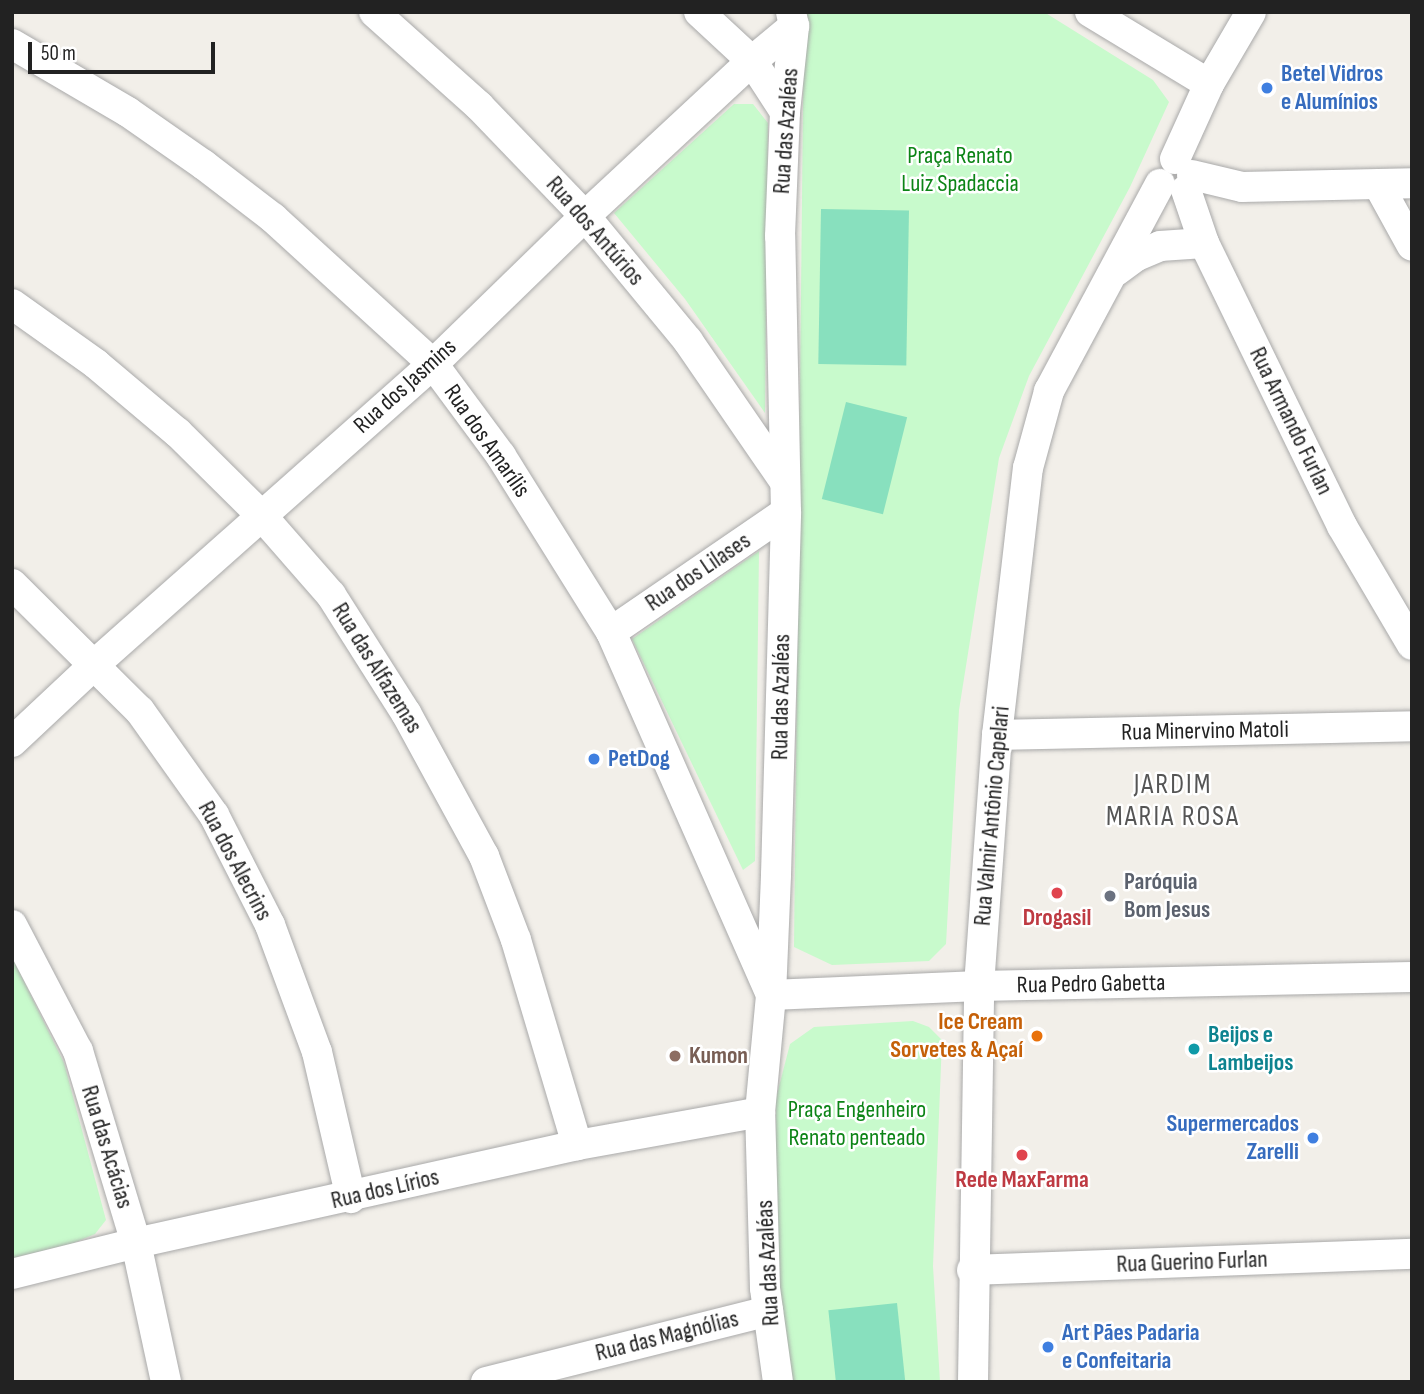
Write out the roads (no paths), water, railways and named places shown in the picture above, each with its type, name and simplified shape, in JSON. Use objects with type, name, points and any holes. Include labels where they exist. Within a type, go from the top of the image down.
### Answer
[{"type":"street","name":"Rua dos Antúrios","points":[[374,12],[480,106],[585,216],[688,341],[783,479]]},
{"type":"street","points":[[699,12],[752,61],[785,112]]},
{"type":"street","points":[[1090,12],[1209,84]]},
{"type":"street","name":"Rua Valmir Antônio Capelari","points":[[973,1382],[972,1270],[979,986],[997,735],[1028,468],[1049,391],[1116,271],[1178,177],[1209,84],[1251,12]]},
{"type":"street","name":"Rua dos Jasmins","points":[[12,742],[94,664],[433,363],[793,19]]},
{"type":"street","name":"Rua das Azaléas","points":[[778,1382],[768,1311],[760,1112],[771,995],[786,512],[783,479],[780,236],[785,112],[793,19]]},
{"type":"street","name":"Rua dos Amarílis","points":[[12,44],[128,112],[204,165],[273,218],[433,363],[501,456],[611,632],[771,995]]},
{"type":"street","points":[[1178,177],[1242,187],[1379,186],[1412,183]]},
{"type":"street","name":"Rua Armando Furlan","points":[[1178,177],[1204,243],[1342,526],[1412,645]]},
{"type":"street","points":[[1379,186],[1412,246]]},
{"type":"street","points":[[1116,271],[1160,246],[1204,243]]},
{"type":"street","name":"Rua das Alfazemas","points":[[12,304],[96,364],[178,433],[261,515],[331,595],[406,713],[484,856],[516,940],[577,1144]]},
{"type":"street","name":"Rua dos Lilases","points":[[611,632],[786,512]]},
{"type":"street","name":"Rua dos Alecrins","points":[[12,584],[140,711],[214,815],[270,925],[317,1052],[351,1198]]},
{"type":"street","name":"Rua Minervino Matoli","points":[[997,735],[1412,726]]},
{"type":"street","name":"Rua das Acácias","points":[[12,925],[78,1051],[136,1243],[166,1382]]},
{"type":"street","name":"Rua Pedro Gabetta","points":[[771,995],[979,986],[1412,977]]},
{"type":"street","name":"Rua dos Lírios","points":[[12,1274],[136,1243],[351,1198],[577,1144],[760,1112]]},
{"type":"street","name":"Rua Guerino Furlan","points":[[972,1270],[1412,1254]]},
{"type":"street","name":"Rua das Magnólias","points":[[485,1382],[768,1311]]},
{"type":"place","name":"Betel Vidros e Alumínios","points":[[1267,88]]},
{"type":"place","name":"PetDog","points":[[594,759]]},
{"type":"place","name":"Drogasil","points":[[1057,893]]},
{"type":"place","name":"Paróquia Bom Jesus","points":[[1110,896]]},
{"type":"place","name":"Ice Cream Sorvetes & Açaí","points":[[1037,1036]]},
{"type":"place","name":"Beijos e Lambeijos","points":[[1194,1049]]},
{"type":"place","name":"Kumon","points":[[675,1056]]},
{"type":"place","name":"Supermercados Zarelli","points":[[1313,1138]]},
{"type":"place","name":"Rede MaxFarma","points":[[1022,1155]]},
{"type":"place","name":"Art Pães Padaria e Confeitaria","points":[[1048,1347]]},
{"type":"district","name":"JARDIM MARIA ROSA","points":[[1173,801]]},
{"type":"park label","name":"Praça Renato Luiz Spadaccia","points":[[960,170]]},
{"type":"park label","name":"Praça Engenheiro Renato penteado","points":[[857,1124]]}]
